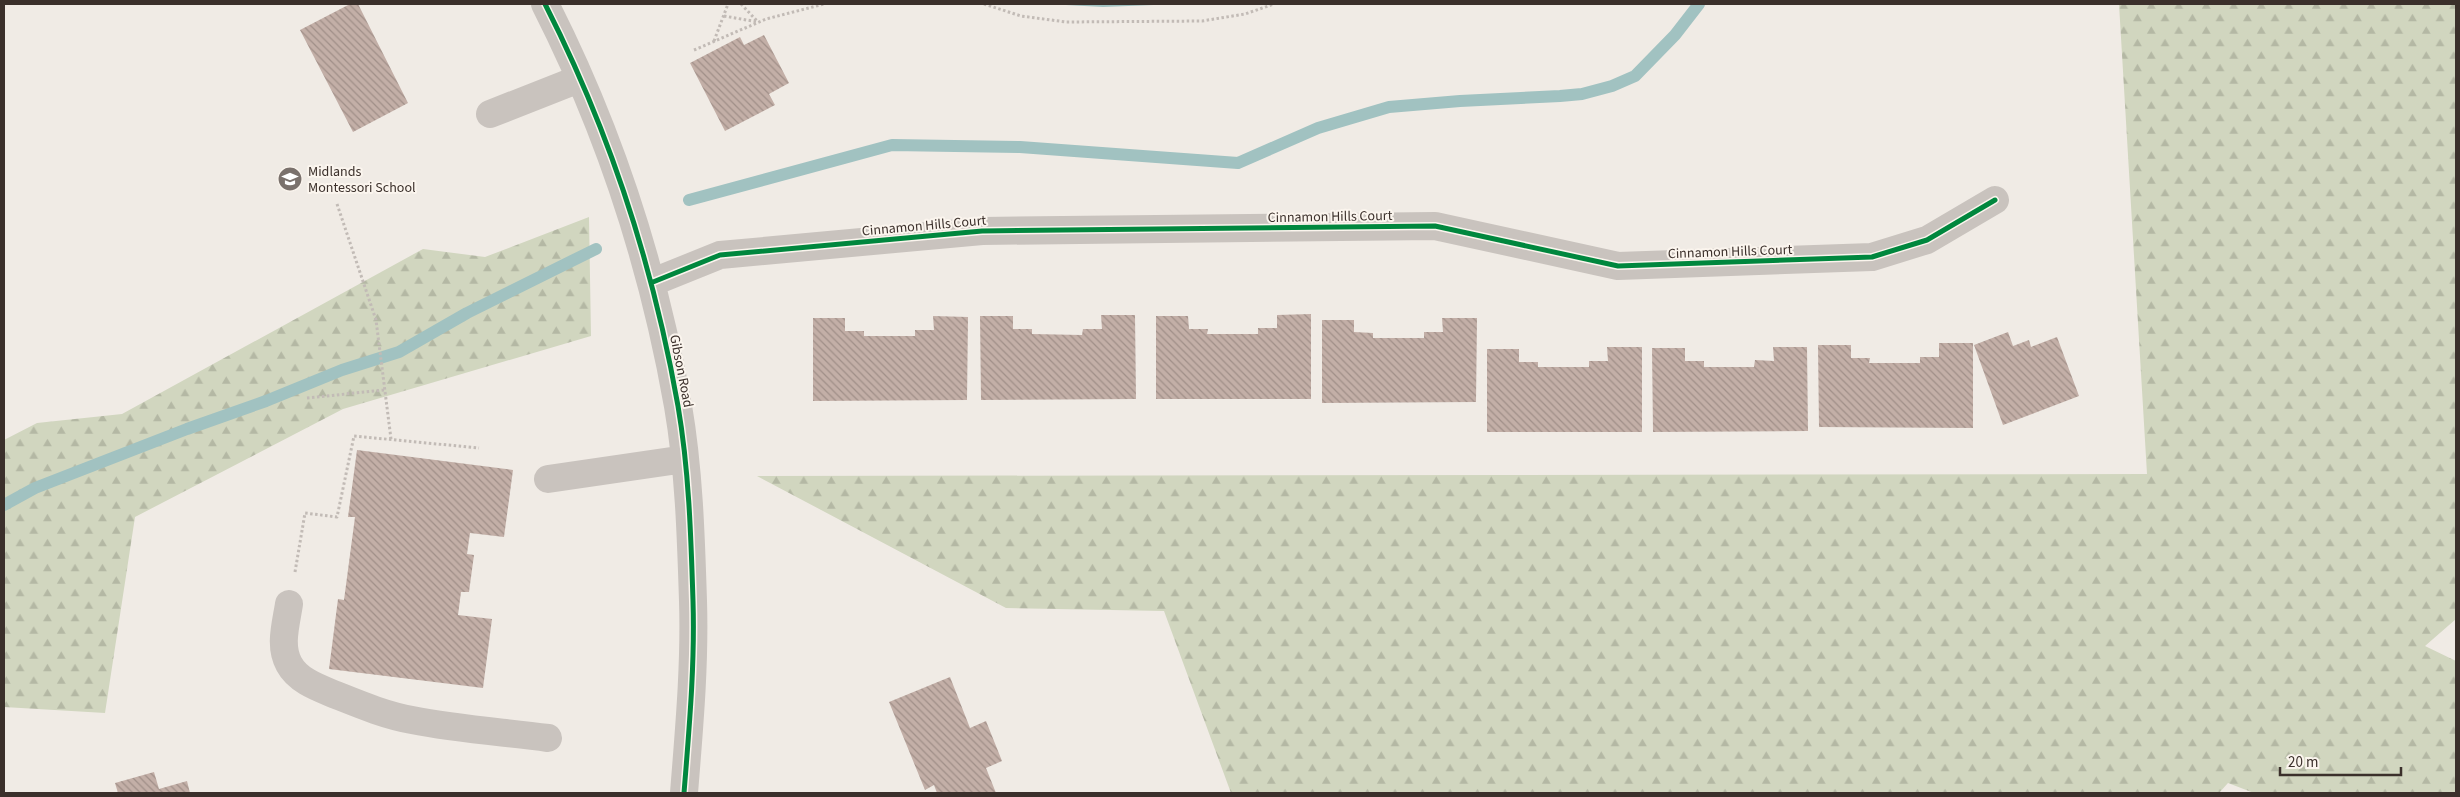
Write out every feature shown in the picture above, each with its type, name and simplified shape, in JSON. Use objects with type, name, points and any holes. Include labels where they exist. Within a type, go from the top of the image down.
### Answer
[{"type":"street","name":"Gibson Road","points":[[552,6],[579,79],[622,180],[653,282],[678,407],[685,459],[693,603],[691,690],[684,793]]},
{"type":"street","points":[[490,114],[579,79]]},
{"type":"street","name":"Cinnamon Hills Court","points":[[653,282],[720,254],[982,231],[1436,226],[1618,266],[1872,257],[1927,240],[1996,200]]},
{"type":"street","points":[[548,479],[685,459]]},
{"type":"street","points":[[290,604],[284,639],[284,652],[289,665],[300,678],[372,710],[412,720],[548,738]]},
{"type":"path","points":[[714,41],[728,4]]},
{"type":"path","points":[[741,4],[758,22]]},
{"type":"path","points":[[694,50],[758,22],[824,4]]},
{"type":"path","points":[[984,4],[1021,16],[1066,22],[1202,21],[1245,14],[1274,4]]},
{"type":"path","points":[[724,16],[758,22]]},
{"type":"path","points":[[337,204],[376,320],[391,439]]},
{"type":"path","points":[[307,398],[384,390]]},
{"type":"path","points":[[290,604],[305,513],[337,517],[354,436],[479,448]]},
{"type":"green space","points":[[2119,4],[2456,4],[2456,619],[2425,646],[2456,661],[2456,793],[2254,793],[2228,783],[2219,793],[1231,793],[1164,611],[1006,608],[757,476],[2147,474]]},
{"type":"green space","points":[[589,217],[591,336],[343,409],[135,517],[105,713],[4,707],[4,440],[37,423],[122,414],[423,249],[485,257]]},
{"type":"water","points":[[1047,4],[1179,4],[1103,7]]},
{"type":"building","points":[[350,4],[358,4],[408,103],[353,132],[300,30]]},
{"type":"building","points":[[764,35],[789,83],[769,94],[775,105],[725,131],[690,63],[740,37],[744,45]]},
{"type":"building","points":[[1311,314],[1311,399],[1156,399],[1156,316],[1188,316],[1189,329],[1208,329],[1207,334],[1258,334],[1258,328],[1277,328],[1277,315]]},
{"type":"building","points":[[1101,315],[1135,315],[1136,399],[981,400],[980,316],[1013,316],[1013,329],[1032,329],[1032,334],[1082,335],[1083,329],[1102,329]]},
{"type":"building","points":[[933,316],[968,317],[967,400],[813,401],[813,318],[845,318],[845,331],[864,331],[864,336],[915,336],[915,330],[934,330]]},
{"type":"building","points":[[1442,318],[1477,318],[1476,402],[1322,403],[1322,320],[1354,320],[1354,332],[1373,333],[1373,338],[1424,338],[1424,332],[1443,332]]},
{"type":"building","points":[[2008,332],[2013,346],[2029,340],[2031,347],[2057,337],[2079,396],[2003,425],[1974,345]]},
{"type":"building","points":[[1939,343],[1973,343],[1973,428],[1819,427],[1818,345],[1851,345],[1851,358],[1870,358],[1869,363],[1920,363],[1920,357],[1939,357]]},
{"type":"building","points":[[1607,347],[1642,347],[1642,432],[1487,432],[1487,349],[1519,349],[1519,362],[1538,362],[1538,367],[1589,367],[1589,361],[1608,361]]},
{"type":"building","points":[[1773,347],[1807,347],[1808,431],[1653,432],[1652,348],[1685,348],[1685,361],[1704,361],[1704,367],[1754,367],[1755,360],[1774,361]]},
{"type":"building","points":[[357,450],[513,470],[504,537],[470,533],[467,554],[474,555],[469,592],[461,592],[458,615],[492,619],[483,688],[329,669],[338,599],[344,600],[355,517],[348,517]]},
{"type":"building","points":[[950,677],[970,728],[986,721],[1002,761],[986,768],[996,793],[937,793],[934,785],[925,790],[889,702]]},
{"type":"building","points":[[154,772],[159,789],[187,781],[190,793],[118,793],[115,783]]},
{"type":"waterway","points":[[689,200],[892,145],[1020,147],[1238,163],[1318,128],[1389,107],[1582,94],[1612,86],[1635,76],[1675,35],[1699,4]]},
{"type":"waterway","points":[[4,505],[35,488],[187,429],[266,401],[342,370],[399,352],[467,313],[596,249]]},
{"type":"cycle path","points":[[545,4],[590,101],[626,200],[656,301],[678,406],[685,454],[689,504],[693,625],[691,697],[684,793]]},
{"type":"cycle path","points":[[653,282],[720,255],[982,231],[1435,226],[1618,266],[1872,257],[1927,240],[1995,200]]},
{"type":"place","name":"Midlands Montessori School","points":[[290,179]]}]
